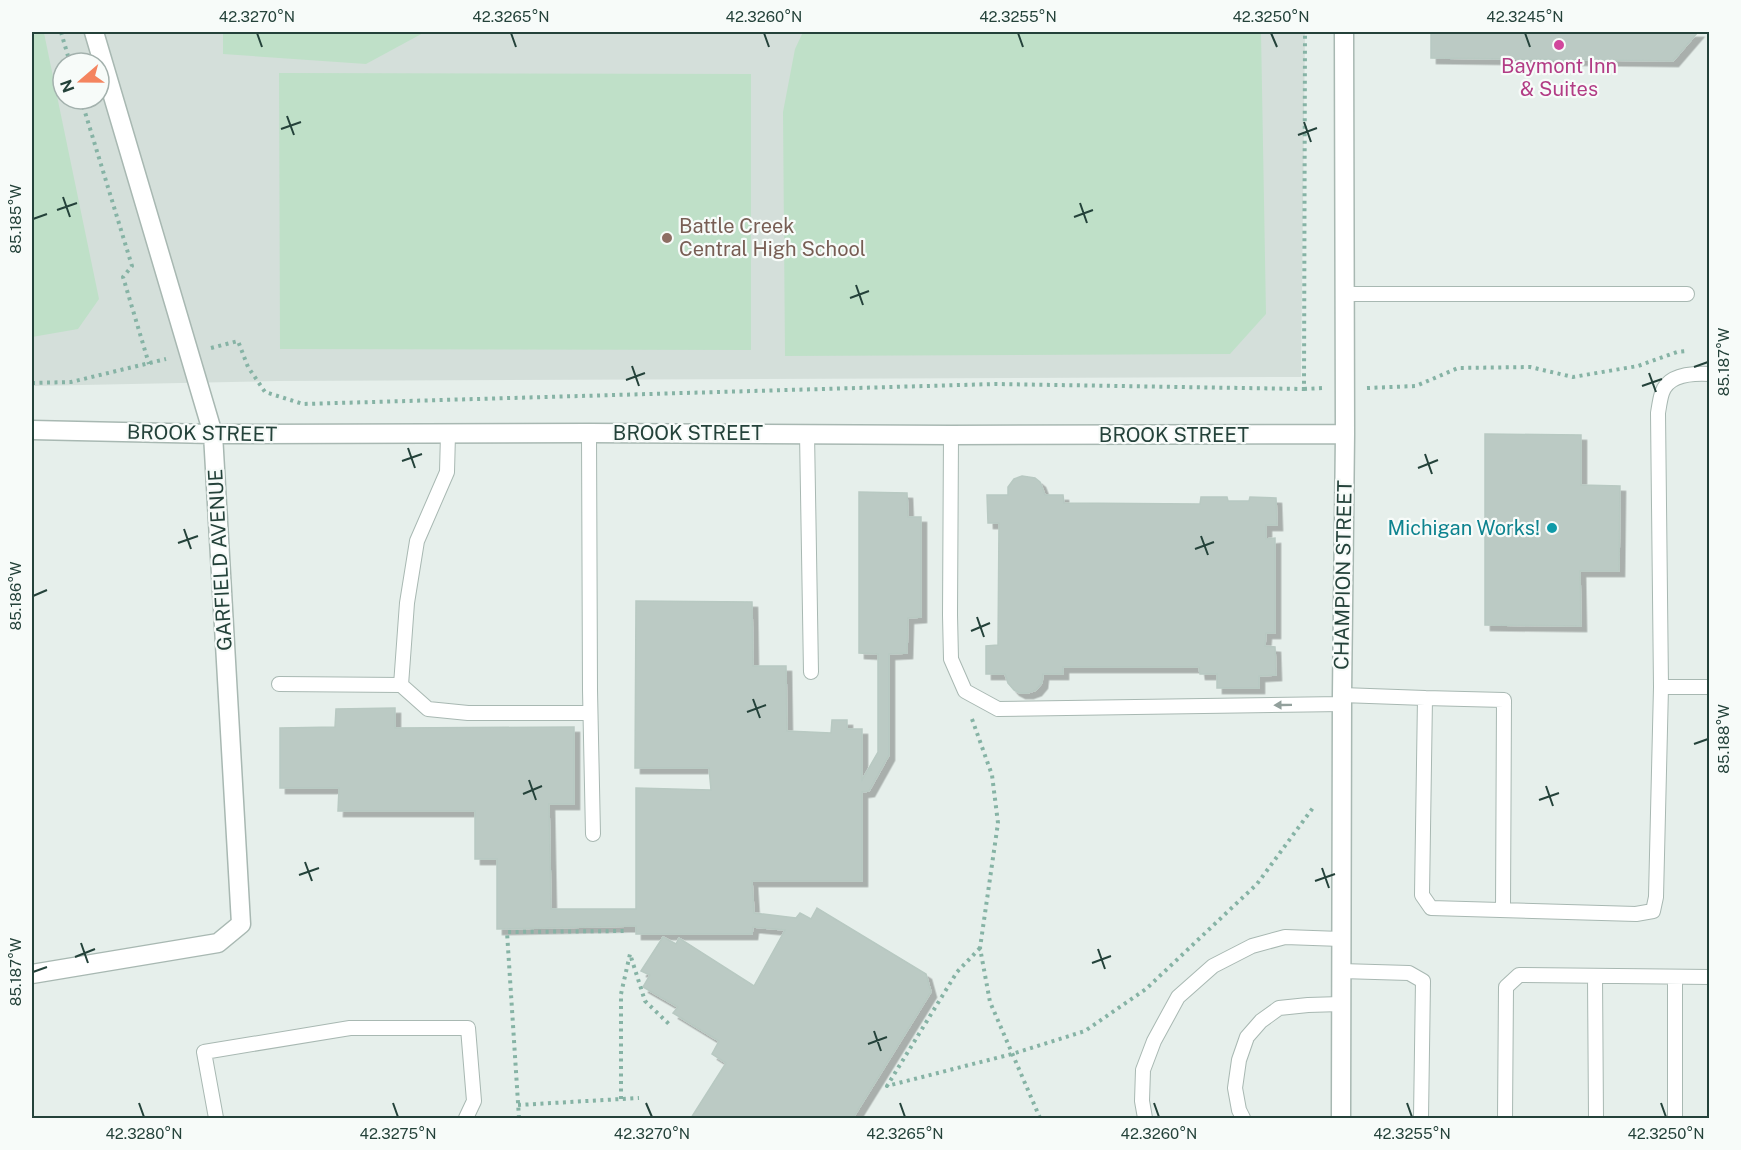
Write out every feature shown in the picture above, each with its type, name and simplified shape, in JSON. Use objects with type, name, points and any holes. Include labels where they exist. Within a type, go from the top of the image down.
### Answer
[{"type":"street","name":"GARFIELD AVENUE","points":[[32,974],[218,943],[241,924],[213,434],[94,32]]},
{"type":"street","name":"CHAMPION STREET","points":[[1341,1119],[1345,434],[1344,32]]},
{"type":"street","name":"BROOK STREET","points":[[32,430],[213,434],[1345,434]]},
{"type":"lane","points":[[1344,294],[1687,294]]},
{"type":"lane","points":[[1425,698],[1422,894],[1431,908],[1636,914],[1653,911],[1656,897],[1661,687],[1658,413],[1662,391],[1672,379],[1691,374],[1710,374]]},
{"type":"lane","points":[[589,433],[593,834]]},
{"type":"lane","points":[[807,433],[811,672]]},
{"type":"lane","points":[[401,685],[407,603],[417,541],[447,472],[448,434]]},
{"type":"lane","points":[[951,435],[951,660],[965,691],[998,709],[1425,698],[1504,700],[1503,910]]},
{"type":"lane","points":[[279,684],[401,685],[428,709],[468,713],[590,713]]},
{"type":"lane","points":[[1661,687],[1710,687]]},
{"type":"lane","points":[[1145,1119],[1142,1101],[1143,1070],[1154,1041],[1178,997],[1213,966],[1252,946],[1285,937],[1341,939]]},
{"type":"lane","points":[[1341,971],[1409,973],[1423,981],[1421,1119]]},
{"type":"lane","points":[[1505,1119],[1506,987],[1519,975],[1710,977]]},
{"type":"lane","points":[[1595,975],[1596,1119]]},
{"type":"lane","points":[[1675,977],[1675,1119]]},
{"type":"lane","points":[[1243,1119],[1235,1088],[1239,1060],[1247,1036],[1261,1021],[1279,1008],[1341,1004]]},
{"type":"lane","points":[[216,1119],[204,1052],[350,1028],[468,1028],[474,1101],[466,1119]]},
{"type":"path","points":[[61,32],[67,51]]},
{"type":"path","points":[[238,341],[248,367],[266,392],[303,404],[995,384],[1304,389],[1305,32]]},
{"type":"path","points":[[32,383],[71,382],[149,364],[123,277],[132,266],[85,111]]},
{"type":"path","points":[[1375,388],[1416,386],[1458,368],[1530,367],[1573,377],[1638,366],[1677,352],[1688,351]]},
{"type":"path","points":[[965,691],[976,733],[992,775],[998,823],[980,948],[990,1002],[1040,1119]]},
{"type":"path","points":[[980,948],[957,972],[887,1086],[1012,1054],[1085,1031],[1146,989],[1257,884],[1315,806]]},
{"type":"path","points":[[519,1119],[507,932],[625,931]]},
{"type":"path","points":[[621,1099],[621,994],[630,954],[645,1001],[671,1026]]},
{"type":"path","points":[[518,1105],[639,1098]]},
{"type":"shaded area","name":"Battle Creek Central High School","points":[[32,32],[1305,32],[1301,377],[277,381],[32,386]]},
{"type":"green space","points":[[223,32],[425,32],[366,64],[223,54]]},
{"type":"green space","points":[[803,32],[1261,32],[1266,314],[1230,354],[785,356],[783,112],[795,49]]},
{"type":"green space","points":[[44,33],[51,67],[51,111],[60,111],[99,299],[78,329],[32,337],[32,35]]},
{"type":"green space","points":[[279,73],[751,74],[751,350],[280,349]]},
{"type":"building","name":"Baymont Inn & Suites","points":[[1431,32],[1698,32],[1673,61],[1431,58]]},
{"type":"building","name":"Michigan Works!","points":[[1485,434],[1581,435],[1581,485],[1620,486],[1619,571],[1580,571],[1581,626],[1485,625]]},
{"type":"building","points":[[1022,476],[1035,478],[1040,482],[1045,495],[1063,495],[1064,503],[1200,504],[1201,497],[1227,497],[1228,501],[1249,501],[1250,497],[1276,498],[1277,525],[1266,525],[1266,539],[1275,538],[1275,633],[1266,633],[1265,646],[1275,647],[1276,675],[1259,676],[1259,688],[1217,688],[1217,674],[1200,674],[1199,667],[1063,667],[1063,674],[1043,674],[1042,683],[1036,690],[1020,693],[1008,683],[1005,674],[986,674],[986,646],[998,645],[999,523],[988,523],[987,495],[1008,495],[1008,487],[1014,479]]},
{"type":"building","points":[[859,492],[907,493],[908,517],[921,517],[921,617],[908,618],[907,653],[889,654],[889,755],[869,791],[862,792],[862,881],[752,881],[754,913],[796,918],[800,913],[811,919],[817,908],[926,974],[931,992],[853,1118],[691,1118],[726,1063],[712,1054],[719,1041],[673,1013],[678,1007],[643,987],[650,975],[641,971],[663,937],[676,944],[679,938],[754,986],[785,930],[753,927],[752,934],[636,934],[636,926],[497,929],[497,859],[475,859],[475,811],[338,811],[339,788],[280,788],[280,728],[335,727],[336,709],[395,708],[395,728],[574,727],[574,804],[549,804],[551,909],[636,909],[636,788],[711,790],[709,768],[635,768],[636,601],[752,602],[753,666],[786,666],[787,731],[831,733],[832,720],[847,720],[847,729],[862,729],[862,780],[878,752],[878,654],[859,653]]},
{"type":"place","name":"Baymont Inn & Suites","points":[[1559,45]]},
{"type":"place","name":"Battle Creek Central High School","points":[[667,238]]},
{"type":"place","name":"Michigan Works!","points":[[1552,528]]}]
